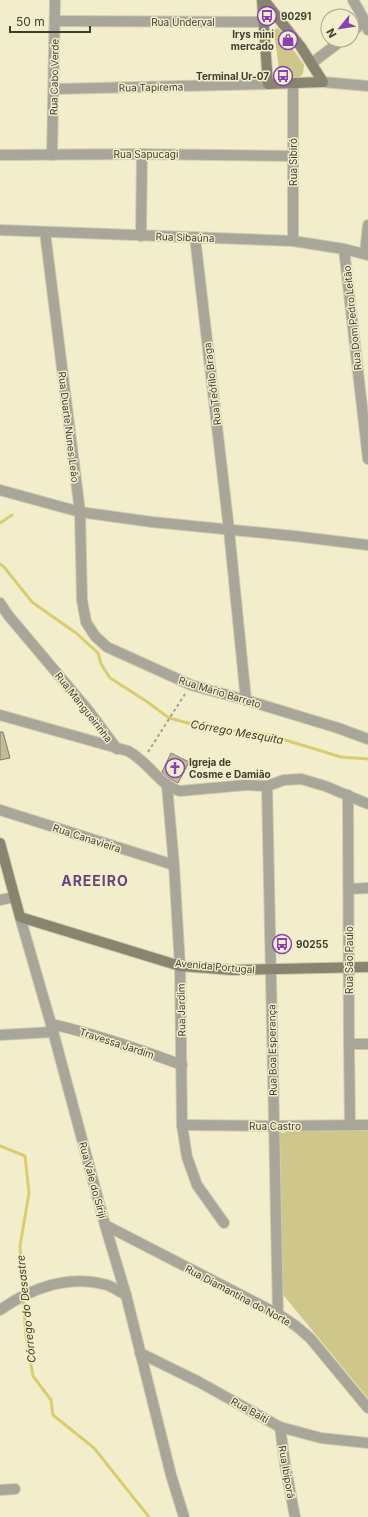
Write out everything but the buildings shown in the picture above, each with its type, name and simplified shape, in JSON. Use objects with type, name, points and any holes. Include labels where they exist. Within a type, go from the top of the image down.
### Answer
[{"type":"street","name":"Rua Cabo Verde","points":[[52,155],[55,0]]},
{"type":"street","points":[[263,0],[268,84]]},
{"type":"street","points":[[263,0],[301,46],[323,82]]},
{"type":"street","points":[[353,0],[367,26]]},
{"type":"street","name":"Rua Underval","points":[[55,22],[264,22]]},
{"type":"street","points":[[312,63],[332,48]]},
{"type":"street","name":"Rua Tapirema","points":[[54,88],[294,84],[323,82],[368,86]]},
{"type":"street","name":"Rua Sibiró","points":[[293,241],[294,84]]},
{"type":"street","points":[[141,236],[142,154]]},
{"type":"street","name":"Rua Sapucagi","points":[[0,155],[142,154],[293,156]]},
{"type":"street","points":[[367,254],[368,225]]},
{"type":"street","name":"Rua Sibaúna","points":[[0,230],[293,241],[367,254]]},
{"type":"street","name":"Rua Duarte Nunes Leão","points":[[45,232],[80,512],[82,600],[86,622]]},
{"type":"street","name":"Rua Teófilo Braga","points":[[195,237],[246,700]]},
{"type":"street","name":"Rua Dom Pedro Leitão","points":[[344,249],[368,459]]},
{"type":"street","points":[[0,490],[80,512],[152,522],[368,545]]},
{"type":"street","name":"Rua Mangueirinha","points":[[0,603],[8,615],[88,710],[117,749],[128,751],[143,760],[167,786]]},
{"type":"street","name":"Rua Mário Barreto","points":[[86,622],[95,636],[107,647],[191,685],[338,728],[368,739]]},
{"type":"street","points":[[0,715],[117,749]]},
{"type":"street","points":[[167,786],[180,791],[246,785],[267,786],[284,780],[301,779],[325,786],[368,804]]},
{"type":"street","name":"Rua Jardim","points":[[167,786],[174,866],[180,966],[182,1125],[187,1157],[197,1185],[224,1223]]},
{"type":"street","name":"Rua Boa Esperança","points":[[267,786],[278,1314]]},
{"type":"street","name":"Rua São Paulo","points":[[348,795],[350,1125]]},
{"type":"street","name":"Rua Canavieira","points":[[0,810],[174,866]]},
{"type":"street","name":"Rua Vale do Siriji","points":[[0,844],[52,1028],[105,1225],[126,1295],[171,1475],[184,1517]]},
{"type":"street","points":[[349,889],[368,888]]},
{"type":"street","points":[[0,900],[14,897]]},
{"type":"street","name":"Avenida Portugal","points":[[20,917],[180,966],[233,970],[368,967]]},
{"type":"street","name":"Travessa Jardim","points":[[0,1035],[52,1028],[85,1032],[123,1043],[182,1065]]},
{"type":"street","points":[[349,1044],[368,1044]]},
{"type":"street","name":"Rua Castro","points":[[182,1125],[368,1125]]},
{"type":"street","name":"Rua Diamantina do Norte","points":[[105,1225],[278,1314],[296,1326],[310,1338],[368,1408]]},
{"type":"street","points":[[0,1310],[15,1300],[46,1286],[76,1280],[107,1285],[126,1295]]},
{"type":"street","name":"Rua Baiti","points":[[140,1353],[199,1382],[280,1426],[322,1438],[368,1443]]},
{"type":"street","name":"Rua Ibiporã","points":[[280,1426],[285,1464],[295,1517]]},
{"type":"street","points":[[0,1490],[15,1489]]},
{"type":"path","points":[[143,760],[191,685]]},
{"type":"shaded area","points":[[276,28],[279,29],[304,65],[303,74],[296,80],[281,79],[280,77],[274,31]]},
{"type":"shaded area","points":[[286,1127],[368,1129],[368,1398],[284,1296],[281,1286],[280,1132],[286,1132]]},
{"type":"waterway","points":[[0,523],[12,515]]},
{"type":"waterway","name":"Córrego Mesquita","points":[[0,564],[32,602],[76,633],[98,653],[101,664],[110,678],[169,718],[199,726],[269,735],[341,757],[368,759]]},
{"type":"waterway","name":"Córrego do Desastre","points":[[0,1146],[25,1156],[29,1193],[20,1246],[26,1336],[33,1376],[51,1400],[53,1415],[94,1448],[149,1517]]},
{"type":"place","name":"90291","points":[[267,16]]},
{"type":"place","name":"Irys mini mercado","points":[[288,40]]},
{"type":"place","name":"Terminal Ur-07","points":[[283,76]]},
{"type":"place","name":"Igreja de Cosme e Damião","points":[[175,768]]},
{"type":"place","name":"90255","points":[[282,944]]},
{"type":"district","name":"AREEIRO","points":[[95,880]]}]
